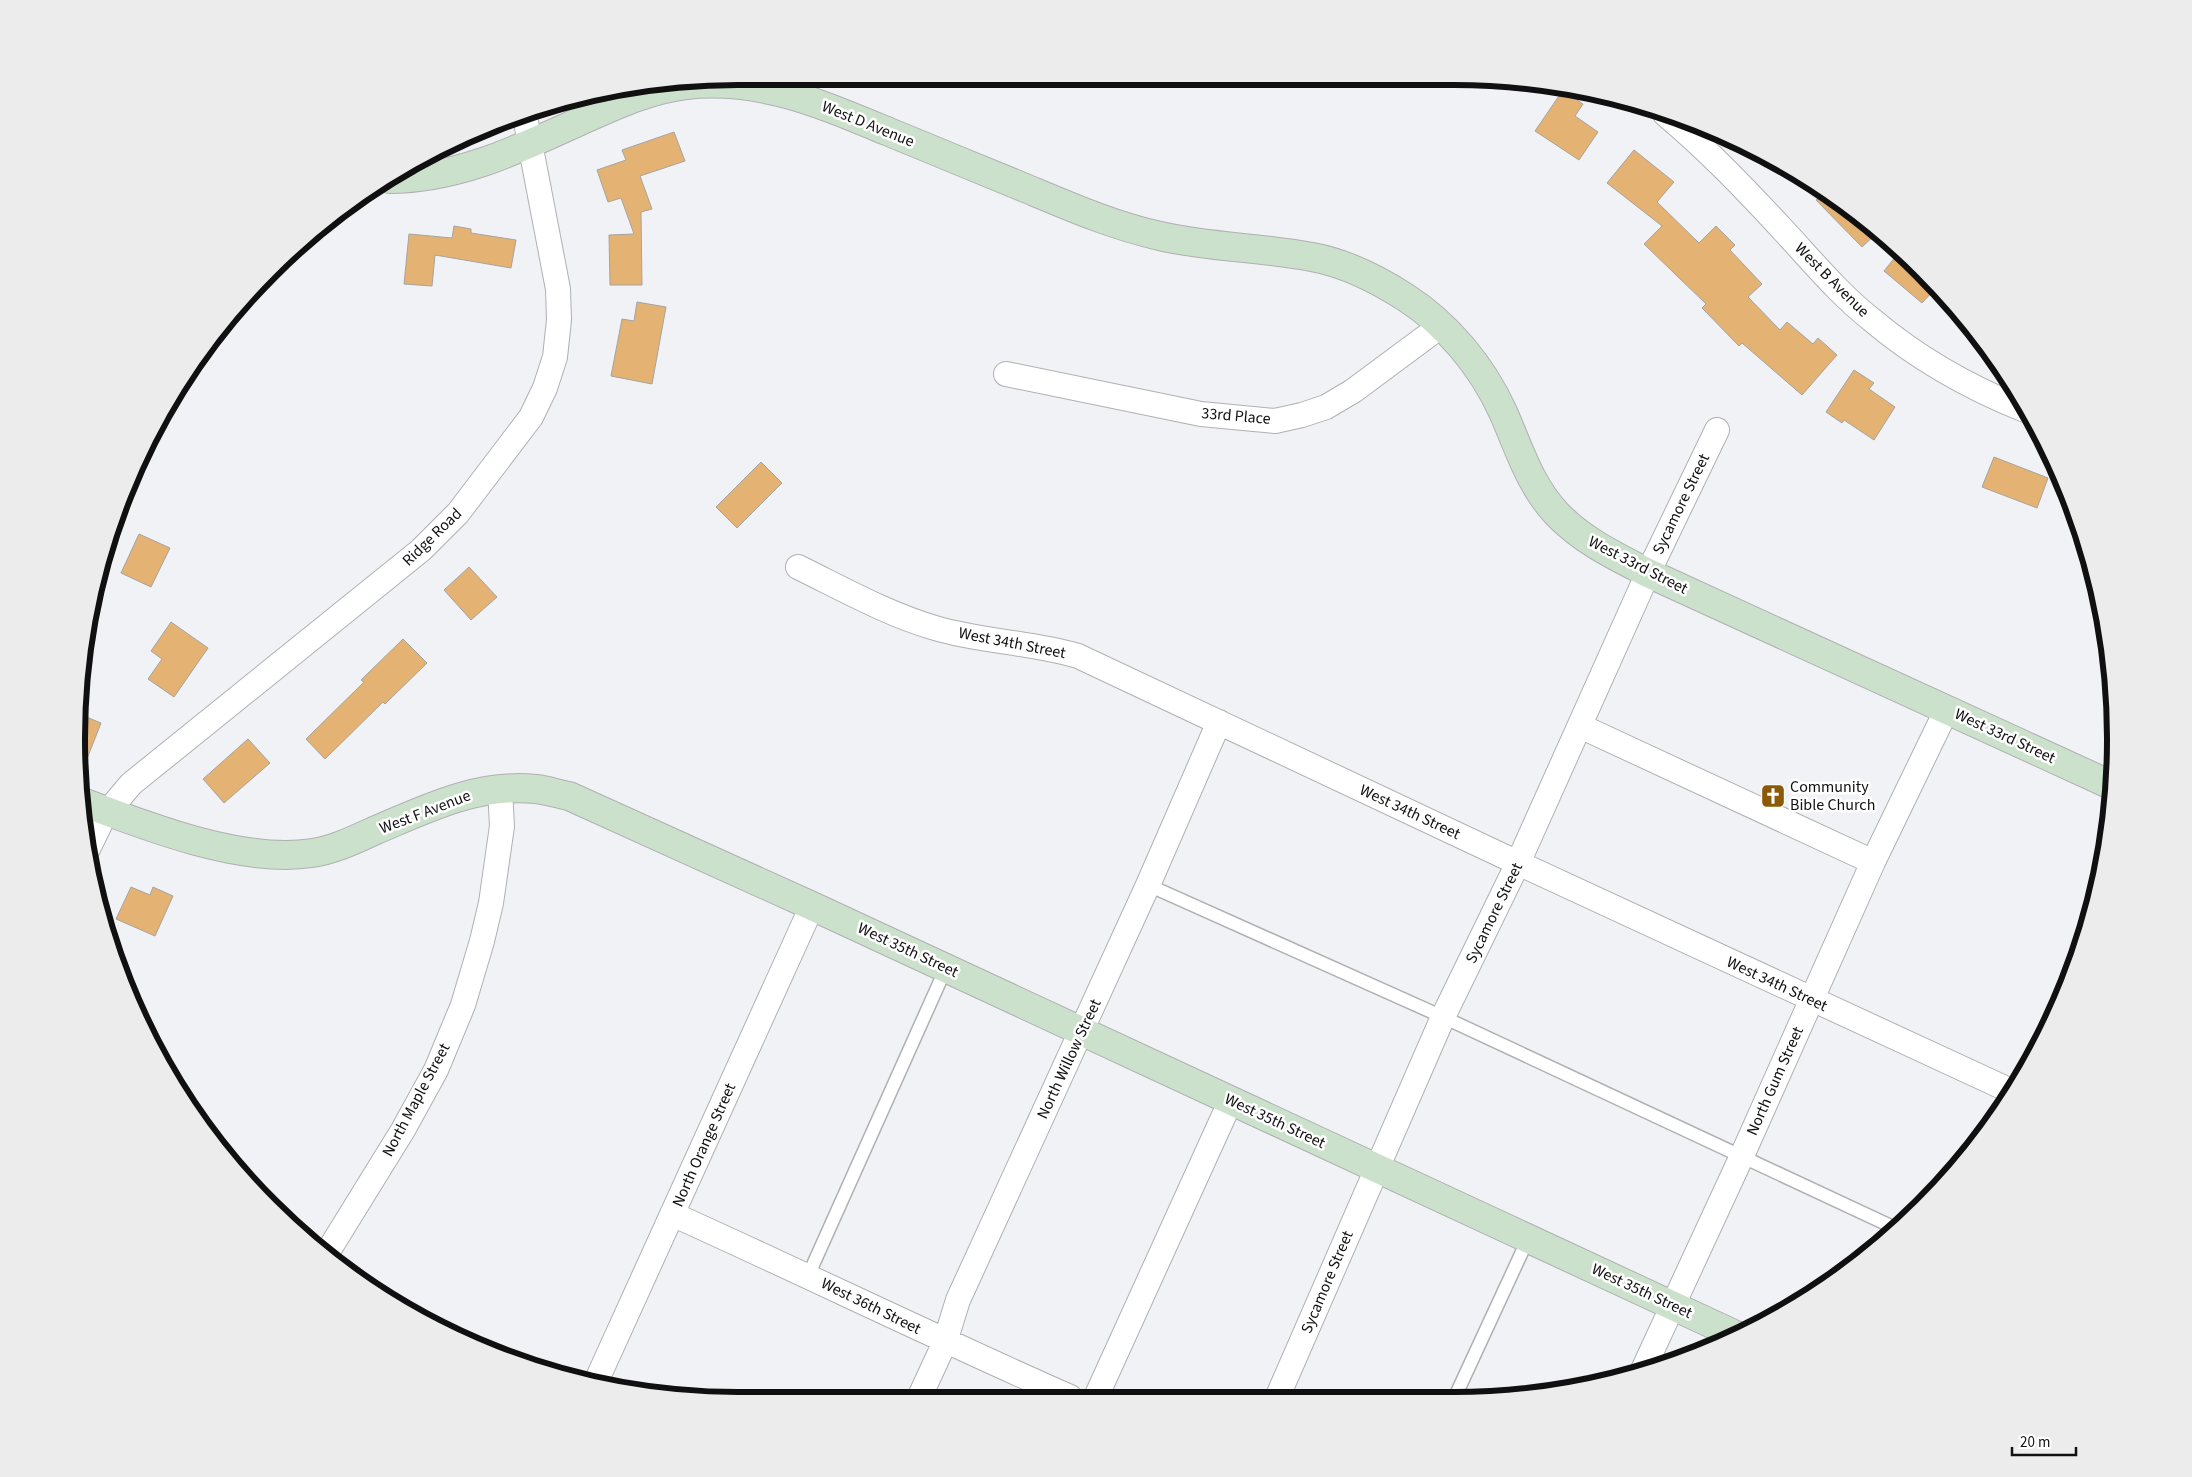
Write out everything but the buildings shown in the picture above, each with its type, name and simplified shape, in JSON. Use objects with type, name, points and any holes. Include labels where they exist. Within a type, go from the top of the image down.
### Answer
[{"type":"street","name":"West D Avenue","points":[[742,85],[762,87],[820,104],[1106,221],[1161,237],[1229,247]]},
{"type":"street","name":"West D Avenue","points":[[404,178],[433,176],[486,162],[617,104],[659,90]]},
{"type":"street","name":"Ridge Road","points":[[93,838],[104,816],[97,807],[130,784],[422,550],[458,513],[530,417],[545,388],[555,356],[559,320],[558,289],[526,121]]},
{"type":"street","name":"West B Avenue","points":[[1678,125],[1698,142],[1744,188],[1838,290],[1871,320],[1901,343],[1949,374],[2016,406]]},
{"type":"street","name":"West 33rd Street","points":[[1229,247],[1315,258],[1348,268],[1406,297],[1442,325],[1479,370],[1502,409],[1522,462],[1534,484],[1555,512],[1586,538],[1648,573],[2106,783]]},
{"type":"street","name":"33rd Place","points":[[1006,374],[1201,414],[1275,421],[1302,416],[1326,407],[1347,395],[1442,325]]},
{"type":"street","name":"Sycamore Street","points":[[1280,1392],[1443,1018],[1518,863],[1648,573],[1717,430]]},
{"type":"street","name":"West 34th Street","points":[[798,567],[891,613],[936,628],[1050,648],[1078,656],[1811,1000],[2005,1088]]},
{"type":"street","name":"North Gum Street","points":[[1646,1363],[1741,1158],[1873,862],[1947,710]]},
{"type":"street","name":"North Willow Street","points":[[922,1392],[945,1342],[958,1300],[1082,1032],[1219,722]]},
{"type":"street","points":[[1580,726],[1873,862]]},
{"type":"street","name":"West F Avenue","points":[[97,807],[188,838],[252,853],[282,856],[327,850],[473,792],[500,788],[538,789],[569,796],[812,906]]},
{"type":"street","name":"North Maple Street","points":[[330,1248],[408,1121],[436,1070],[463,1005],[491,903],[502,826],[500,788]]},
{"type":"street","name":"West 35th Street","points":[[812,906],[1728,1331]]},
{"type":"street","name":"North Orange Street","points":[[598,1376],[812,906]]},
{"type":"street","points":[[1098,1392],[1231,1100]]},
{"type":"street","name":"West 36th Street","points":[[672,1214],[808,1276],[945,1342],[1059,1392]]},
{"type":"lane","points":[[1148,885],[1443,1018],[1741,1158],[1889,1225]]},
{"type":"lane","points":[[808,1276],[946,968]]},
{"type":"lane","points":[[1457,1392],[1528,1239]]},
{"type":"place","name":"Community Bible Church","points":[[1773,796]]}]
